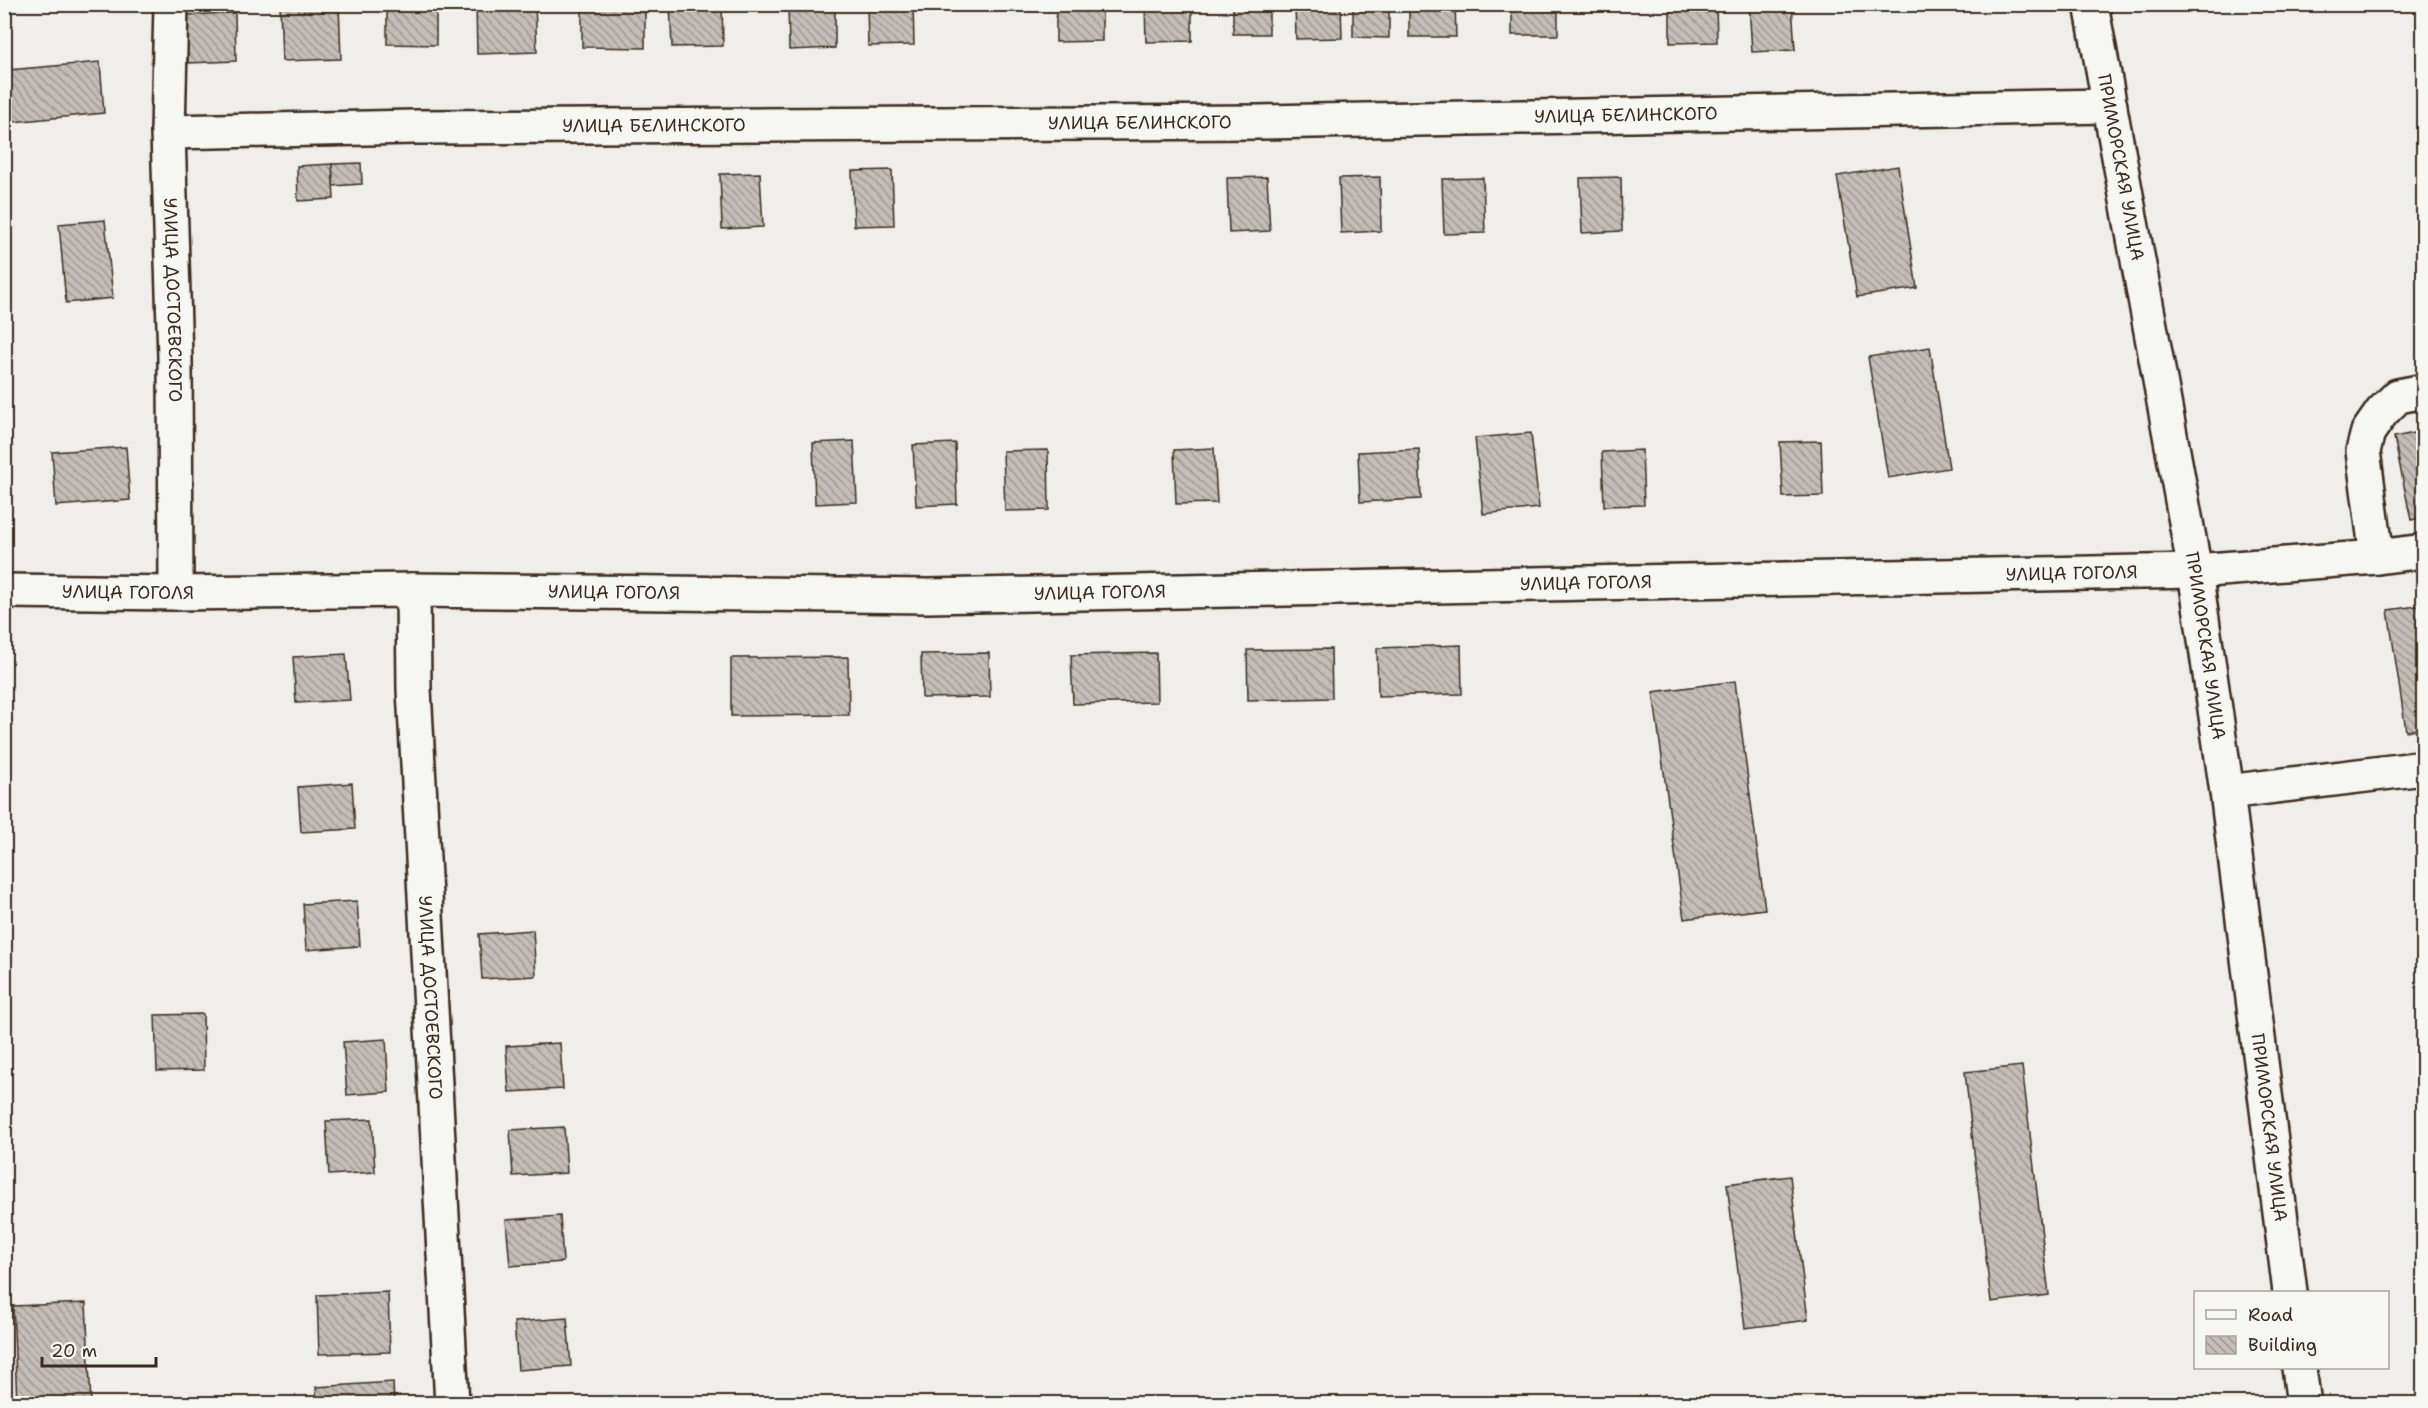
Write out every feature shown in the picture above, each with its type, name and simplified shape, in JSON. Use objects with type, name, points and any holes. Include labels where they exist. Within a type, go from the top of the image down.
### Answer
[{"type":"main road","name":"УЛИЦА ДОСТОЕВСКОГО","points":[[171,4],[168,132],[175,358],[176,593]]},
{"type":"main road","name":"ПРИМОРСКАЯ УЛИЦА","points":[[2091,4],[2195,572],[2227,792],[2290,1291]]},
{"type":"main road","name":"УЛИЦА БЕЛИНСКОГО","points":[[168,132],[427,127],[1259,122],[2110,106]]},
{"type":"main road","points":[[2377,557],[2363,452],[2368,432],[2382,412],[2398,396],[2424,390]]},
{"type":"main road","name":"УЛИЦА ГОГОЛЯ","points":[[4,591],[176,593],[413,590],[927,596],[2195,572],[2424,551]]},
{"type":"main road","name":"УЛИЦА ДОСТОЕВСКОГО","points":[[413,590],[414,689],[452,1404]]},
{"type":"main road","points":[[2227,792],[2424,768]]},
{"type":"main road","points":[[2299,1369],[2304,1404]]},
{"type":"building","points":[[339,4],[341,59],[282,61],[280,5]]},
{"type":"building","points":[[387,4],[436,4],[436,45],[387,44]]},
{"type":"building","points":[[476,4],[535,4],[537,52],[477,54]]},
{"type":"building","points":[[582,4],[645,4],[645,48],[582,47]]},
{"type":"building","points":[[670,4],[722,4],[723,46],[672,47]]},
{"type":"building","points":[[788,4],[835,4],[835,48],[789,50]]},
{"type":"building","points":[[867,4],[913,4],[914,45],[868,46]]},
{"type":"building","points":[[1056,4],[1102,4],[1102,41],[1056,42]]},
{"type":"building","points":[[1145,4],[1192,4],[1192,41],[1146,42]]},
{"type":"building","points":[[1233,4],[1269,4],[1269,34],[1233,34]]},
{"type":"building","points":[[1295,4],[1341,4],[1342,38],[1296,39]]},
{"type":"building","points":[[1353,4],[1389,4],[1389,38],[1353,37]]},
{"type":"building","points":[[1409,4],[1455,4],[1456,37],[1409,37]]},
{"type":"building","points":[[1512,4],[1558,4],[1558,35],[1512,35]]},
{"type":"building","points":[[1670,4],[1716,4],[1717,42],[1670,43]]},
{"type":"building","points":[[1749,4],[1792,4],[1795,50],[1752,52]]},
{"type":"building","points":[[235,13],[236,61],[188,63],[186,15]]},
{"type":"building","points":[[100,62],[104,113],[13,122],[8,70]]},
{"type":"building","points":[[361,163],[362,184],[333,186],[332,164]]},
{"type":"building","points":[[332,164],[334,199],[298,201],[297,166]]},
{"type":"building","points":[[1898,166],[1917,288],[1857,297],[1837,176]]},
{"type":"building","points":[[892,170],[894,225],[854,226],[852,171]]},
{"type":"building","points":[[760,173],[763,227],[722,229],[720,174]]},
{"type":"building","points":[[1267,177],[1270,231],[1229,233],[1227,178]]},
{"type":"building","points":[[1380,177],[1381,231],[1341,233],[1339,178]]},
{"type":"building","points":[[1621,177],[1622,231],[1582,233],[1580,178]]},
{"type":"building","points":[[1483,178],[1485,233],[1444,234],[1442,179]]},
{"type":"building","points":[[105,220],[113,298],[66,303],[59,224]]},
{"type":"building","points":[[1930,347],[1949,468],[1888,478],[1868,357]]},
{"type":"building","points":[[2424,431],[2424,517],[2411,520],[2394,437]]},
{"type":"building","points":[[1531,433],[1539,508],[1483,514],[1475,438]]},
{"type":"building","points":[[854,441],[857,502],[815,504],[813,443]]},
{"type":"building","points":[[1821,441],[1823,496],[1783,497],[1780,442]]},
{"type":"building","points":[[955,443],[957,504],[916,506],[913,445]]},
{"type":"building","points":[[126,447],[130,500],[56,506],[52,452]]},
{"type":"building","points":[[1214,448],[1217,503],[1176,504],[1174,450]]},
{"type":"building","points":[[1419,449],[1421,499],[1360,502],[1358,452]]},
{"type":"building","points":[[1048,450],[1049,510],[1005,511],[1003,451]]},
{"type":"building","points":[[1642,450],[1644,505],[1604,506],[1602,452]]},
{"type":"building","points":[[2424,605],[2424,728],[2406,731],[2388,610]]},
{"type":"building","points":[[1461,645],[1462,694],[1378,696],[1377,648]]},
{"type":"building","points":[[1331,649],[1332,698],[1248,700],[1247,650]]},
{"type":"building","points":[[989,653],[990,697],[922,698],[921,654]]},
{"type":"building","points":[[1156,653],[1157,702],[1073,704],[1071,655]]},
{"type":"building","points":[[346,654],[350,700],[296,703],[293,657]]},
{"type":"building","points":[[848,657],[849,715],[731,716],[731,658]]},
{"type":"building","points":[[1735,681],[1765,909],[1684,919],[1653,692]]},
{"type":"building","points":[[352,783],[355,829],[301,832],[298,787]]},
{"type":"building","points":[[357,901],[360,946],[306,950],[303,904]]},
{"type":"building","points":[[533,930],[536,976],[482,979],[479,934]]},
{"type":"building","points":[[203,1014],[204,1070],[157,1071],[155,1015]]},
{"type":"building","points":[[386,1039],[389,1092],[347,1095],[343,1042]]},
{"type":"building","points":[[560,1043],[563,1089],[509,1092],[506,1046]]},
{"type":"building","points":[[2022,1066],[2049,1295],[1991,1302],[1965,1072]]},
{"type":"building","points":[[372,1119],[375,1172],[329,1175],[326,1121]]},
{"type":"building","points":[[564,1127],[567,1173],[513,1176],[510,1130]]},
{"type":"building","points":[[1790,1176],[1808,1320],[1745,1328],[1727,1184]]},
{"type":"building","points":[[560,1216],[563,1262],[510,1266],[506,1220]]},
{"type":"building","points":[[388,1292],[390,1352],[319,1354],[317,1295]]},
{"type":"building","points":[[86,1303],[91,1404],[17,1404],[13,1306]]},
{"type":"building","points":[[567,1318],[571,1366],[518,1370],[514,1322]]},
{"type":"building","points":[[393,1382],[394,1404],[317,1404],[316,1387]]}]
